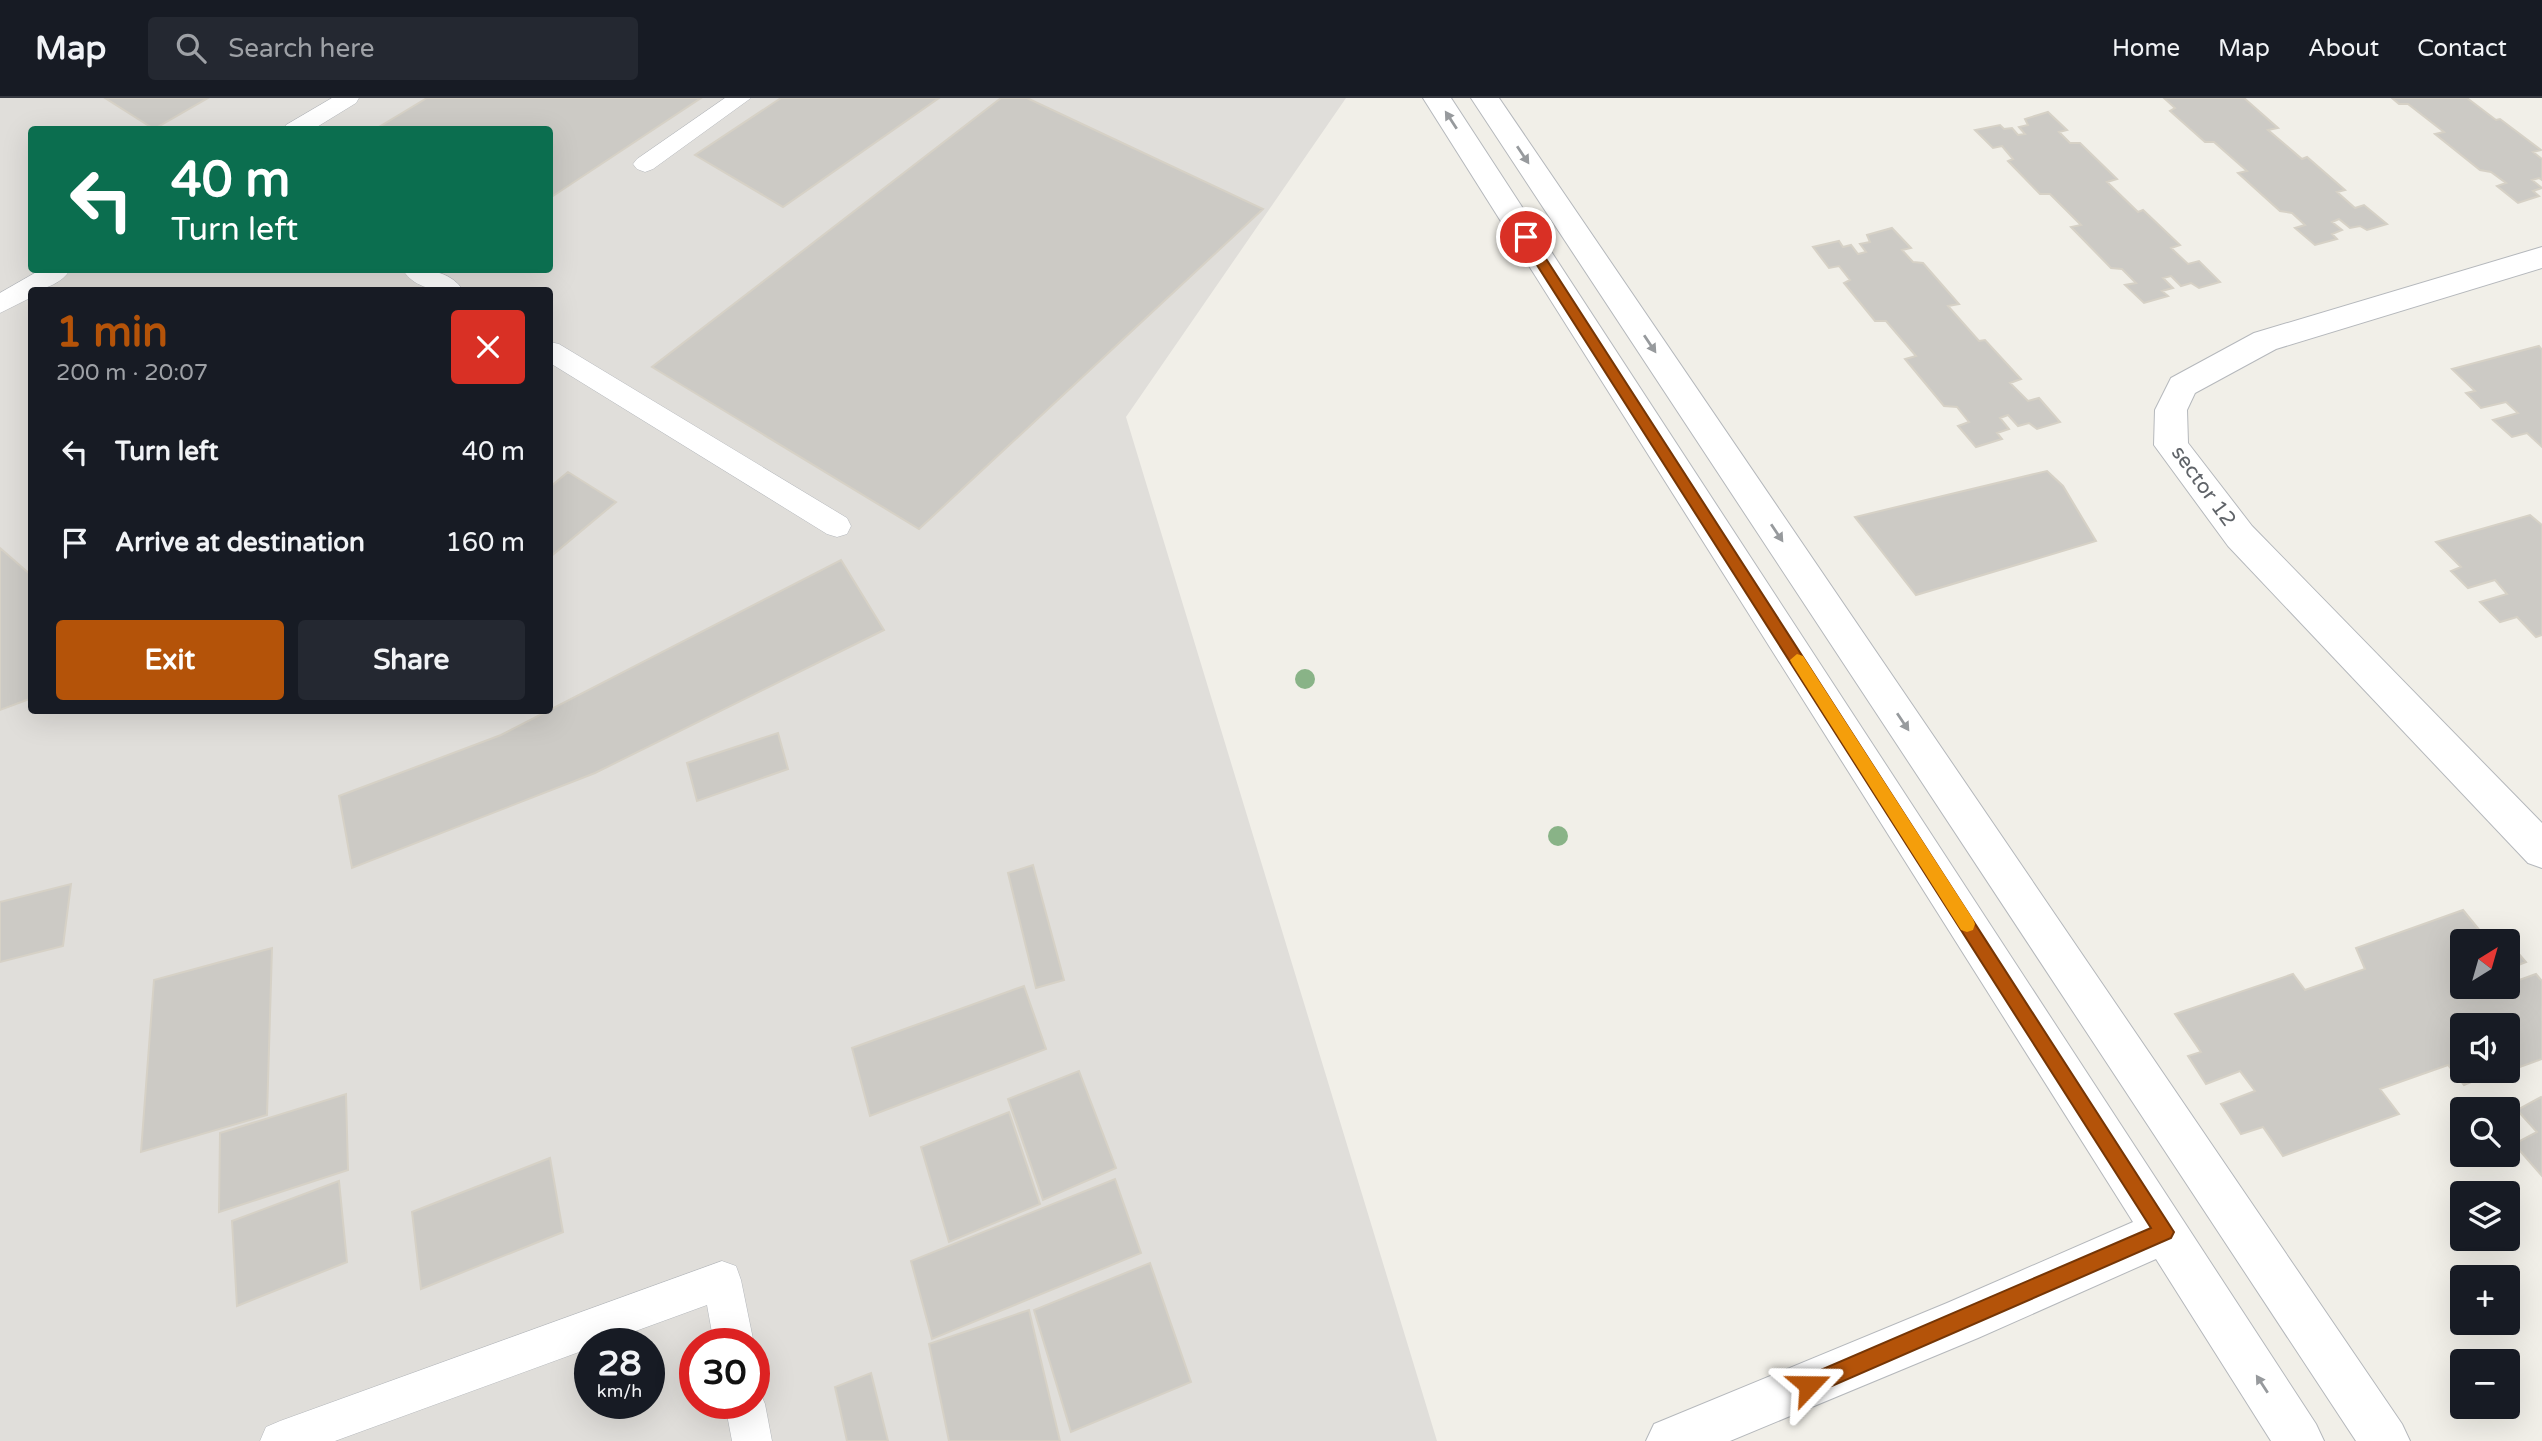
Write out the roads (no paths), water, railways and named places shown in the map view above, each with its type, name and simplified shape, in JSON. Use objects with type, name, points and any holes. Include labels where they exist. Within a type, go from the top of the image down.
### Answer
[{"type":"street","points":[[1437,98],[2299,1441]]},
{"type":"street","points":[[1485,98],[2385,1441]]},
{"type":"street","name":"sector 12","points":[[2542,257],[2265,341],[2208,369],[2182,386],[2171,410],[2171,445],[2240,536],[2542,849]]},
{"type":"street","points":[[1671,1441],[1720,1432],[1961,1321],[2164,1232]]},
{"type":"lane","points":[[301,126],[348,98]]},
{"type":"lane","points":[[645,164],[740,98]]},
{"type":"lane","points":[[29,287],[53,273]]},
{"type":"lane","points":[[420,273],[445,287]]},
{"type":"lane","points":[[0,304],[28,288]]},
{"type":"lane","points":[[553,353],[838,526]]},
{"type":"lane","points":[[280,1441],[722,1280],[731,1328]]},
{"type":"lane","points":[[748,1419],[752,1441]]}]
